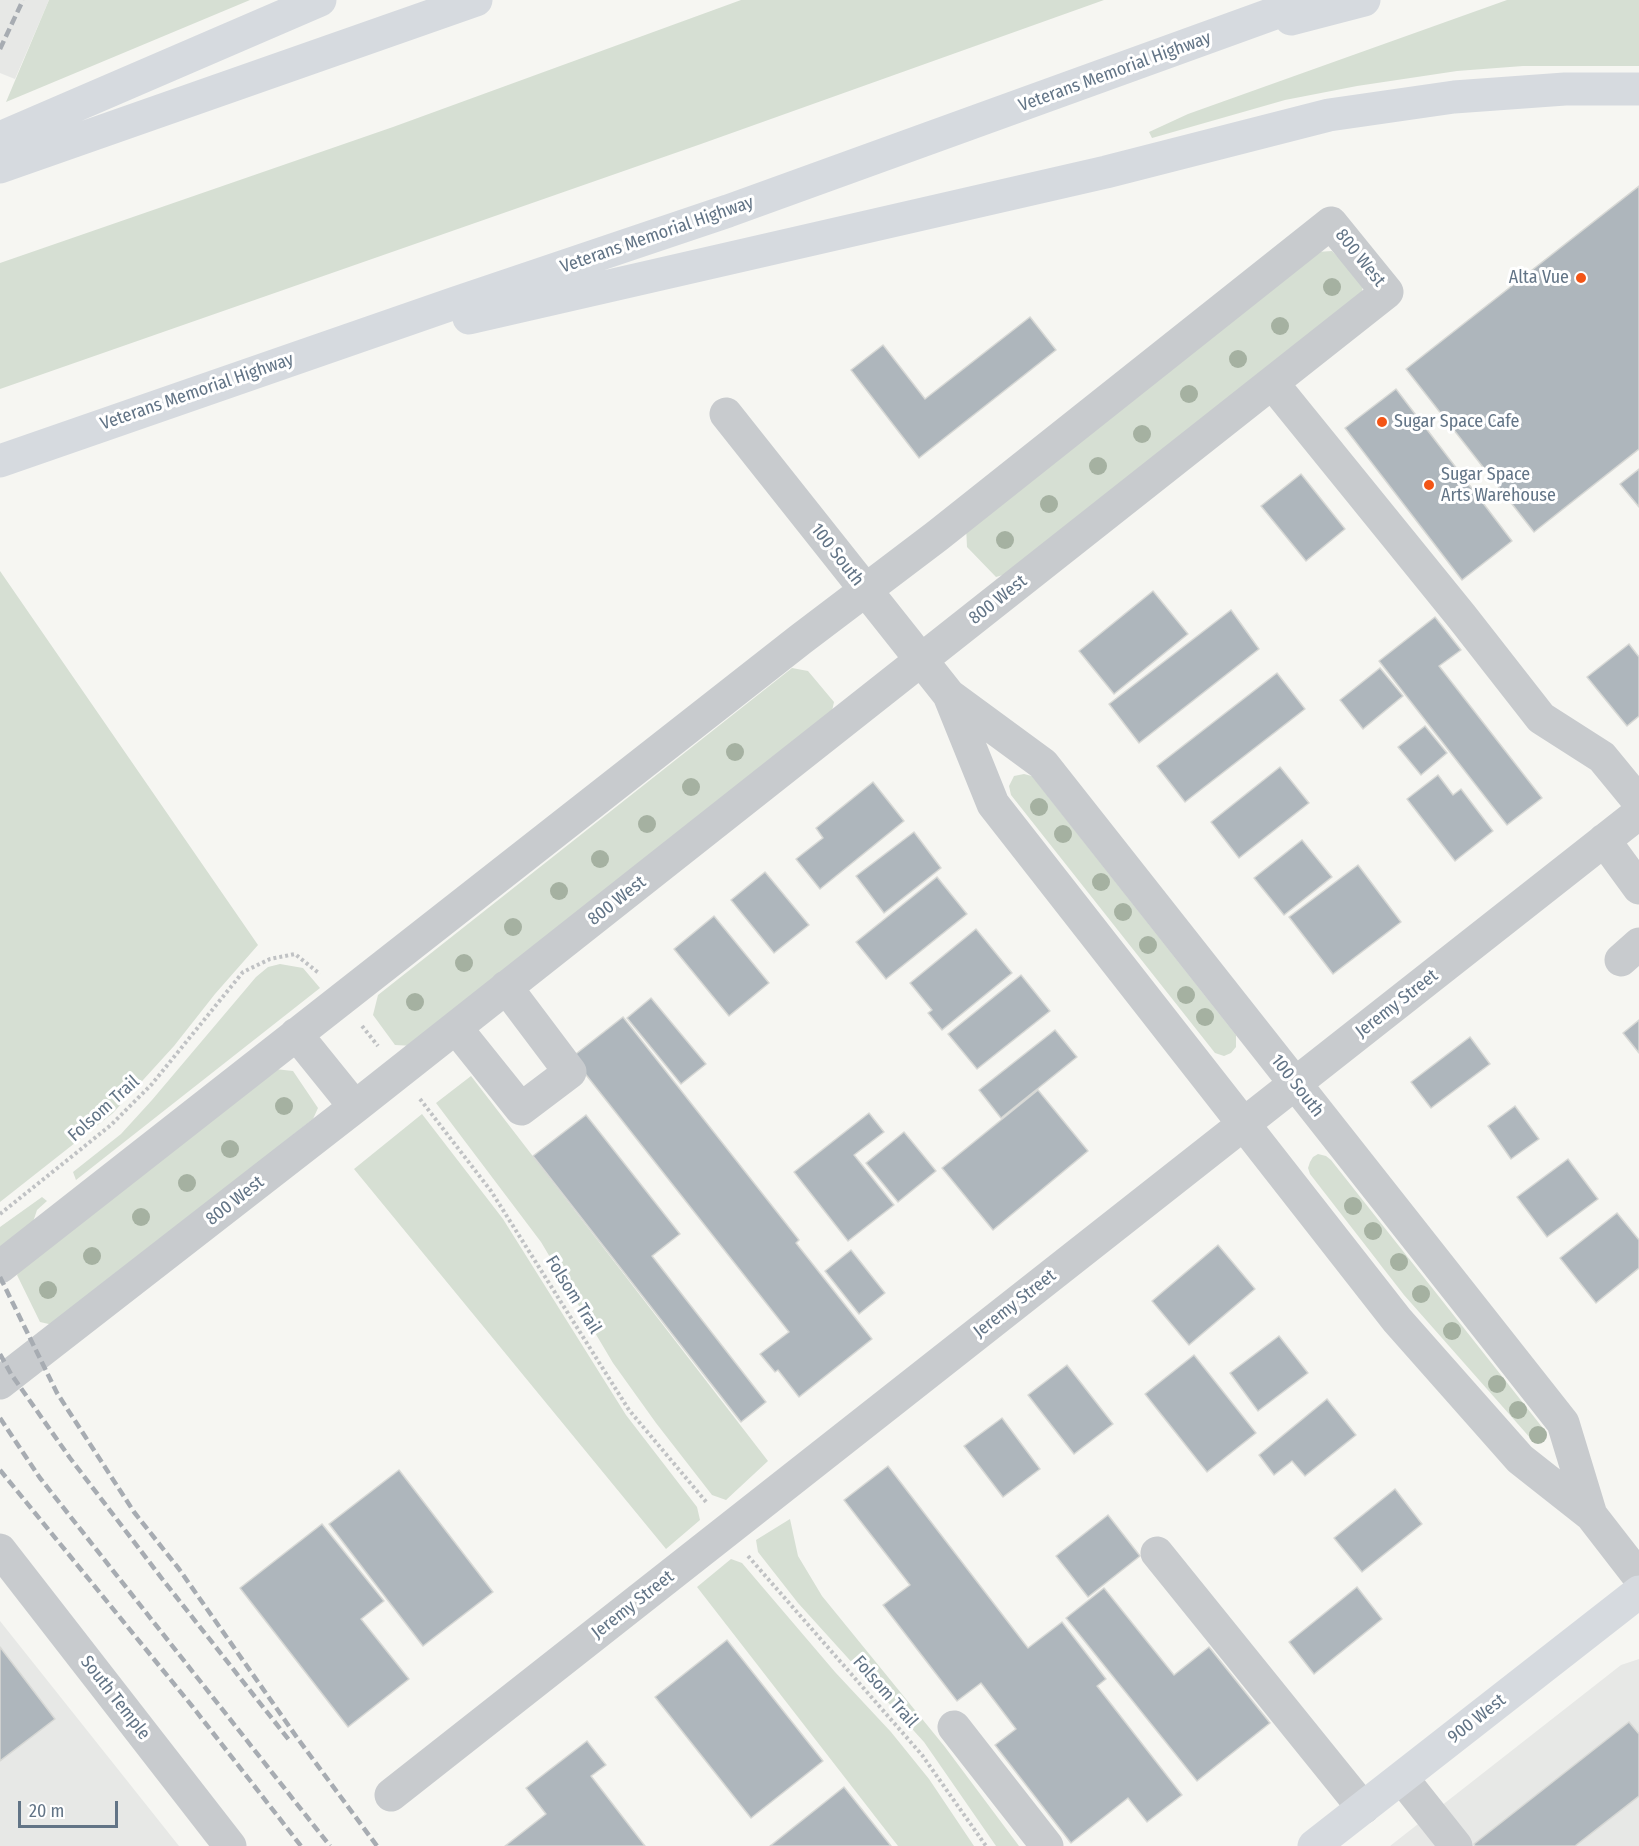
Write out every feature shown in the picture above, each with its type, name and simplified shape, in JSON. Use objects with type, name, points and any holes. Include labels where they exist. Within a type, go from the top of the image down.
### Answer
[{"type":"main road","points":[[12,148],[320,0]]},
{"type":"main road","points":[[12,148],[476,0]]},
{"type":"main road","name":"Veterans Memorial Highway","points":[[0,461],[728,211],[1311,0]]},
{"type":"main road","points":[[1176,50],[1364,0]]},
{"type":"main road","points":[[295,358],[1106,172],[1329,115],[1454,97],[1565,89],[1639,89]]},
{"type":"main road","name":"900 West","points":[[1325,1843],[1363,1808],[1639,1592]]},
{"type":"street","name":"800 West","points":[[0,1267],[937,536],[1331,223],[1387,292],[456,1028],[0,1383]]},
{"type":"street","points":[[1273,384],[1462,617],[1540,718],[1602,758],[1639,802]]},
{"type":"street","name":"100 South","points":[[726,414],[949,695],[1043,764],[1563,1423],[1591,1515]]},
{"type":"street","name":"100 South","points":[[949,695],[993,804],[1397,1320],[1520,1459],[1591,1515],[1639,1577]]},
{"type":"street","name":"Jeremy Street","points":[[391,1795],[1639,813]]},
{"type":"street","points":[[1604,840],[1639,888]]},
{"type":"street","points":[[456,1028],[521,1109],[570,1072],[506,987]]},
{"type":"street","points":[[296,1034],[355,1107]]},
{"type":"street","name":"South Temple","points":[[0,1550],[230,1846]]},
{"type":"street","points":[[1157,1553],[1363,1808]]},
{"type":"street","points":[[954,1727],[1047,1846]]},
{"type":"street","points":[[1402,1778],[1456,1846]]},
{"type":"path","name":"Folsom Trail","points":[[0,1214],[111,1125],[152,1084],[243,972],[270,958],[295,954],[325,978]]},
{"type":"path","points":[[357,1019],[383,1053]]},
{"type":"path","name":"Folsom Trail","points":[[414,1092],[491,1191],[629,1410],[712,1510]]},
{"type":"path","name":"Folsom Trail","points":[[754,1563],[922,1755],[986,1846]]},
{"type":"shaded area","points":[[0,0],[49,0],[15,79],[0,73]]},
{"type":"shaded area","points":[[49,0],[250,0],[6,102]]},
{"type":"shaded area","points":[[741,0],[1104,0],[701,144],[0,389],[0,263],[393,127]]},
{"type":"shaded area","points":[[1507,0],[1639,0],[1639,66],[1523,66],[1457,71],[1357,86],[1285,100],[1152,138],[1149,132],[1188,114]]},
{"type":"shaded area","points":[[1332,251],[1364,284],[1358,304],[1013,572],[996,577],[967,547],[966,526],[1317,252]]},
{"type":"shaded area","points":[[0,571],[258,945],[174,1046],[113,1113],[0,1202]]},
{"type":"shaded area","points":[[792,668],[808,671],[834,702],[830,720],[414,1046],[395,1045],[373,1015],[378,995]]},
{"type":"shaded area","points":[[1024,774],[1032,776],[1236,1035],[1236,1047],[1231,1053],[1224,1056],[1215,1053],[1011,795],[1009,786],[1014,776]]},
{"type":"shaded area","points":[[280,964],[303,968],[320,988],[76,1180],[73,1172],[121,1134],[256,977],[268,967]]},
{"type":"shaded area","points":[[275,1069],[293,1071],[318,1108],[313,1119],[53,1325],[40,1322],[17,1275],[25,1263]]},
{"type":"shaded area","points":[[471,1076],[768,1461],[726,1500],[712,1495],[656,1423],[613,1363],[541,1242],[436,1103]]},
{"type":"shaded area","points":[[422,1114],[503,1219],[626,1415],[697,1507],[700,1520],[666,1549],[354,1169]]},
{"type":"shaded area","points":[[1318,1154],[1331,1160],[1546,1432],[1542,1441],[1532,1440],[1404,1295],[1310,1174],[1308,1168],[1310,1162]]},
{"type":"shaded area","points":[[42,1197],[47,1201],[37,1210],[32,1225],[0,1253],[0,1227]]},
{"type":"shaded area","points":[[790,1519],[798,1556],[822,1596],[945,1747],[1019,1846],[996,1846],[924,1742],[798,1603],[758,1552],[756,1540]]},
{"type":"shaded area","points":[[731,1559],[742,1563],[835,1672],[891,1732],[929,1779],[974,1846],[898,1846],[697,1587]]},
{"type":"shaded area","points":[[0,1621],[179,1846],[0,1846]]},
{"type":"shaded area","points":[[1639,1659],[1639,1846],[1390,1846],[1621,1665]]},
{"type":"building","name":"Alta Vue","points":[[1639,186],[1639,449],[1534,532],[1406,369]]},
{"type":"building","points":[[1030,317],[1056,350],[919,458],[851,370],[883,345],[925,399]]},
{"type":"building","name":"Sugar Space Arts Warehouse","points":[[1396,389],[1512,541],[1462,580],[1345,428]]},
{"type":"building","points":[[1639,469],[1639,507],[1620,484]]},
{"type":"building","points":[[1301,474],[1345,529],[1306,561],[1261,506]]},
{"type":"building","points":[[1153,591],[1188,634],[1114,694],[1079,651]]},
{"type":"building","points":[[1231,610],[1259,649],[1139,743],[1109,704]]},
{"type":"building","points":[[1435,617],[1461,650],[1439,666],[1542,798],[1507,825],[1379,661]]},
{"type":"building","points":[[1629,644],[1639,657],[1639,716],[1627,726],[1587,677]]},
{"type":"building","points":[[1380,668],[1403,696],[1363,729],[1340,700]]},
{"type":"building","points":[[1277,673],[1305,709],[1185,802],[1157,766]]},
{"type":"building","points":[[1425,726],[1447,753],[1421,775],[1398,747]]},
{"type":"building","points":[[1280,767],[1309,803],[1239,858],[1211,822]]},
{"type":"building","points":[[1438,775],[1453,795],[1461,789],[1493,831],[1455,861],[1407,799]]},
{"type":"building","points":[[873,782],[904,821],[820,889],[796,859],[823,838],[816,828]]},
{"type":"building","points":[[914,832],[941,868],[884,913],[856,876]]},
{"type":"building","points":[[1302,840],[1332,877],[1284,915],[1254,878]]},
{"type":"building","points":[[1358,865],[1401,922],[1333,974],[1289,917]]},
{"type":"building","points":[[765,872],[809,925],[774,953],[731,900]]},
{"type":"building","points":[[937,877],[967,914],[886,979],[856,942]]},
{"type":"building","points":[[714,916],[769,983],[729,1016],[674,949]]},
{"type":"building","points":[[976,929],[1012,973],[942,1030],[928,1013],[932,1010],[910,983]]},
{"type":"building","points":[[1021,975],[1050,1011],[977,1069],[948,1034]]},
{"type":"building","points":[[651,998],[706,1064],[681,1084],[627,1018]]},
{"type":"building","points":[[623,1017],[799,1240],[796,1243],[872,1339],[799,1397],[778,1370],[775,1372],[760,1354],[789,1332],[572,1057]]},
{"type":"building","points":[[1639,1020],[1639,1053],[1623,1033]]},
{"type":"building","points":[[1055,1030],[1077,1057],[1001,1118],[979,1090]]},
{"type":"building","points":[[1470,1037],[1490,1064],[1431,1108],[1411,1082]]},
{"type":"building","points":[[1038,1090],[1088,1151],[993,1230],[942,1168]]},
{"type":"building","points":[[1515,1106],[1539,1139],[1511,1159],[1488,1126]]},
{"type":"building","points":[[869,1113],[884,1132],[854,1155],[894,1205],[848,1241],[794,1172]]},
{"type":"building","points":[[586,1115],[680,1234],[652,1256],[766,1402],[741,1422],[533,1156]]},
{"type":"building","points":[[904,1132],[936,1171],[898,1202],[866,1163]]},
{"type":"building","points":[[1568,1159],[1598,1199],[1547,1237],[1517,1197]]},
{"type":"building","points":[[1617,1213],[1639,1240],[1639,1268],[1596,1303],[1560,1258]]},
{"type":"building","points":[[1218,1245],[1255,1289],[1189,1345],[1152,1301]]},
{"type":"building","points":[[851,1250],[885,1293],[859,1314],[825,1271]]},
{"type":"building","points":[[1279,1336],[1308,1373],[1258,1411],[1230,1373]]},
{"type":"building","points":[[1194,1355],[1256,1433],[1207,1472],[1145,1394]]},
{"type":"building","points":[[1067,1365],[1113,1424],[1074,1454],[1028,1395]]},
{"type":"building","points":[[1327,1399],[1356,1435],[1305,1476],[1292,1461],[1274,1475],[1259,1455]]},
{"type":"building","points":[[1002,1418],[1040,1469],[1003,1497],[964,1446]]},
{"type":"building","points":[[888,1466],[1028,1648],[1062,1622],[1106,1679],[1097,1686],[1182,1795],[1147,1822],[1128,1798],[1071,1843],[995,1745],[1016,1729],[981,1683],[957,1701],[883,1605],[910,1585],[844,1500]]},
{"type":"building","points":[[399,1470],[493,1592],[423,1646],[329,1524]]},
{"type":"building","points":[[1395,1489],[1422,1524],[1362,1572],[1334,1538]]},
{"type":"building","points":[[1108,1515],[1140,1556],[1088,1597],[1056,1556]]},
{"type":"building","points":[[322,1524],[384,1601],[361,1619],[409,1679],[348,1727],[240,1588]]},
{"type":"building","points":[[1357,1587],[1382,1619],[1314,1674],[1289,1642]]},
{"type":"building","points":[[1104,1588],[1174,1675],[1209,1647],[1270,1723],[1197,1781],[1066,1618]]},
{"type":"building","points":[[727,1640],[823,1761],[751,1818],[655,1697]]},
{"type":"building","points":[[0,1647],[55,1719],[0,1761]]},
{"type":"building","points":[[1629,1722],[1639,1734],[1639,1796],[1575,1846],[1475,1846],[1474,1844]]},
{"type":"building","points":[[587,1741],[606,1765],[591,1776],[645,1846],[505,1846],[546,1814],[526,1788]]},
{"type":"building","points":[[844,1787],[891,1846],[770,1846]]},
{"type":"railway","points":[[0,49],[23,0]]},
{"type":"railway","points":[[0,1277],[57,1393],[134,1512],[179,1569],[298,1739],[377,1846]]},
{"type":"railway","points":[[0,1354],[11,1374],[70,1458],[289,1740]]},
{"type":"railway","points":[[0,1418],[40,1478],[330,1846]]},
{"type":"railway","points":[[0,1470],[192,1706],[301,1846]]},
{"type":"place","name":"Alta Vue","points":[[1581,278]]},
{"type":"place","name":"Sugar Space Cafe","points":[[1382,422]]},
{"type":"place","name":"Sugar Space Arts Warehouse","points":[[1429,485]]}]
